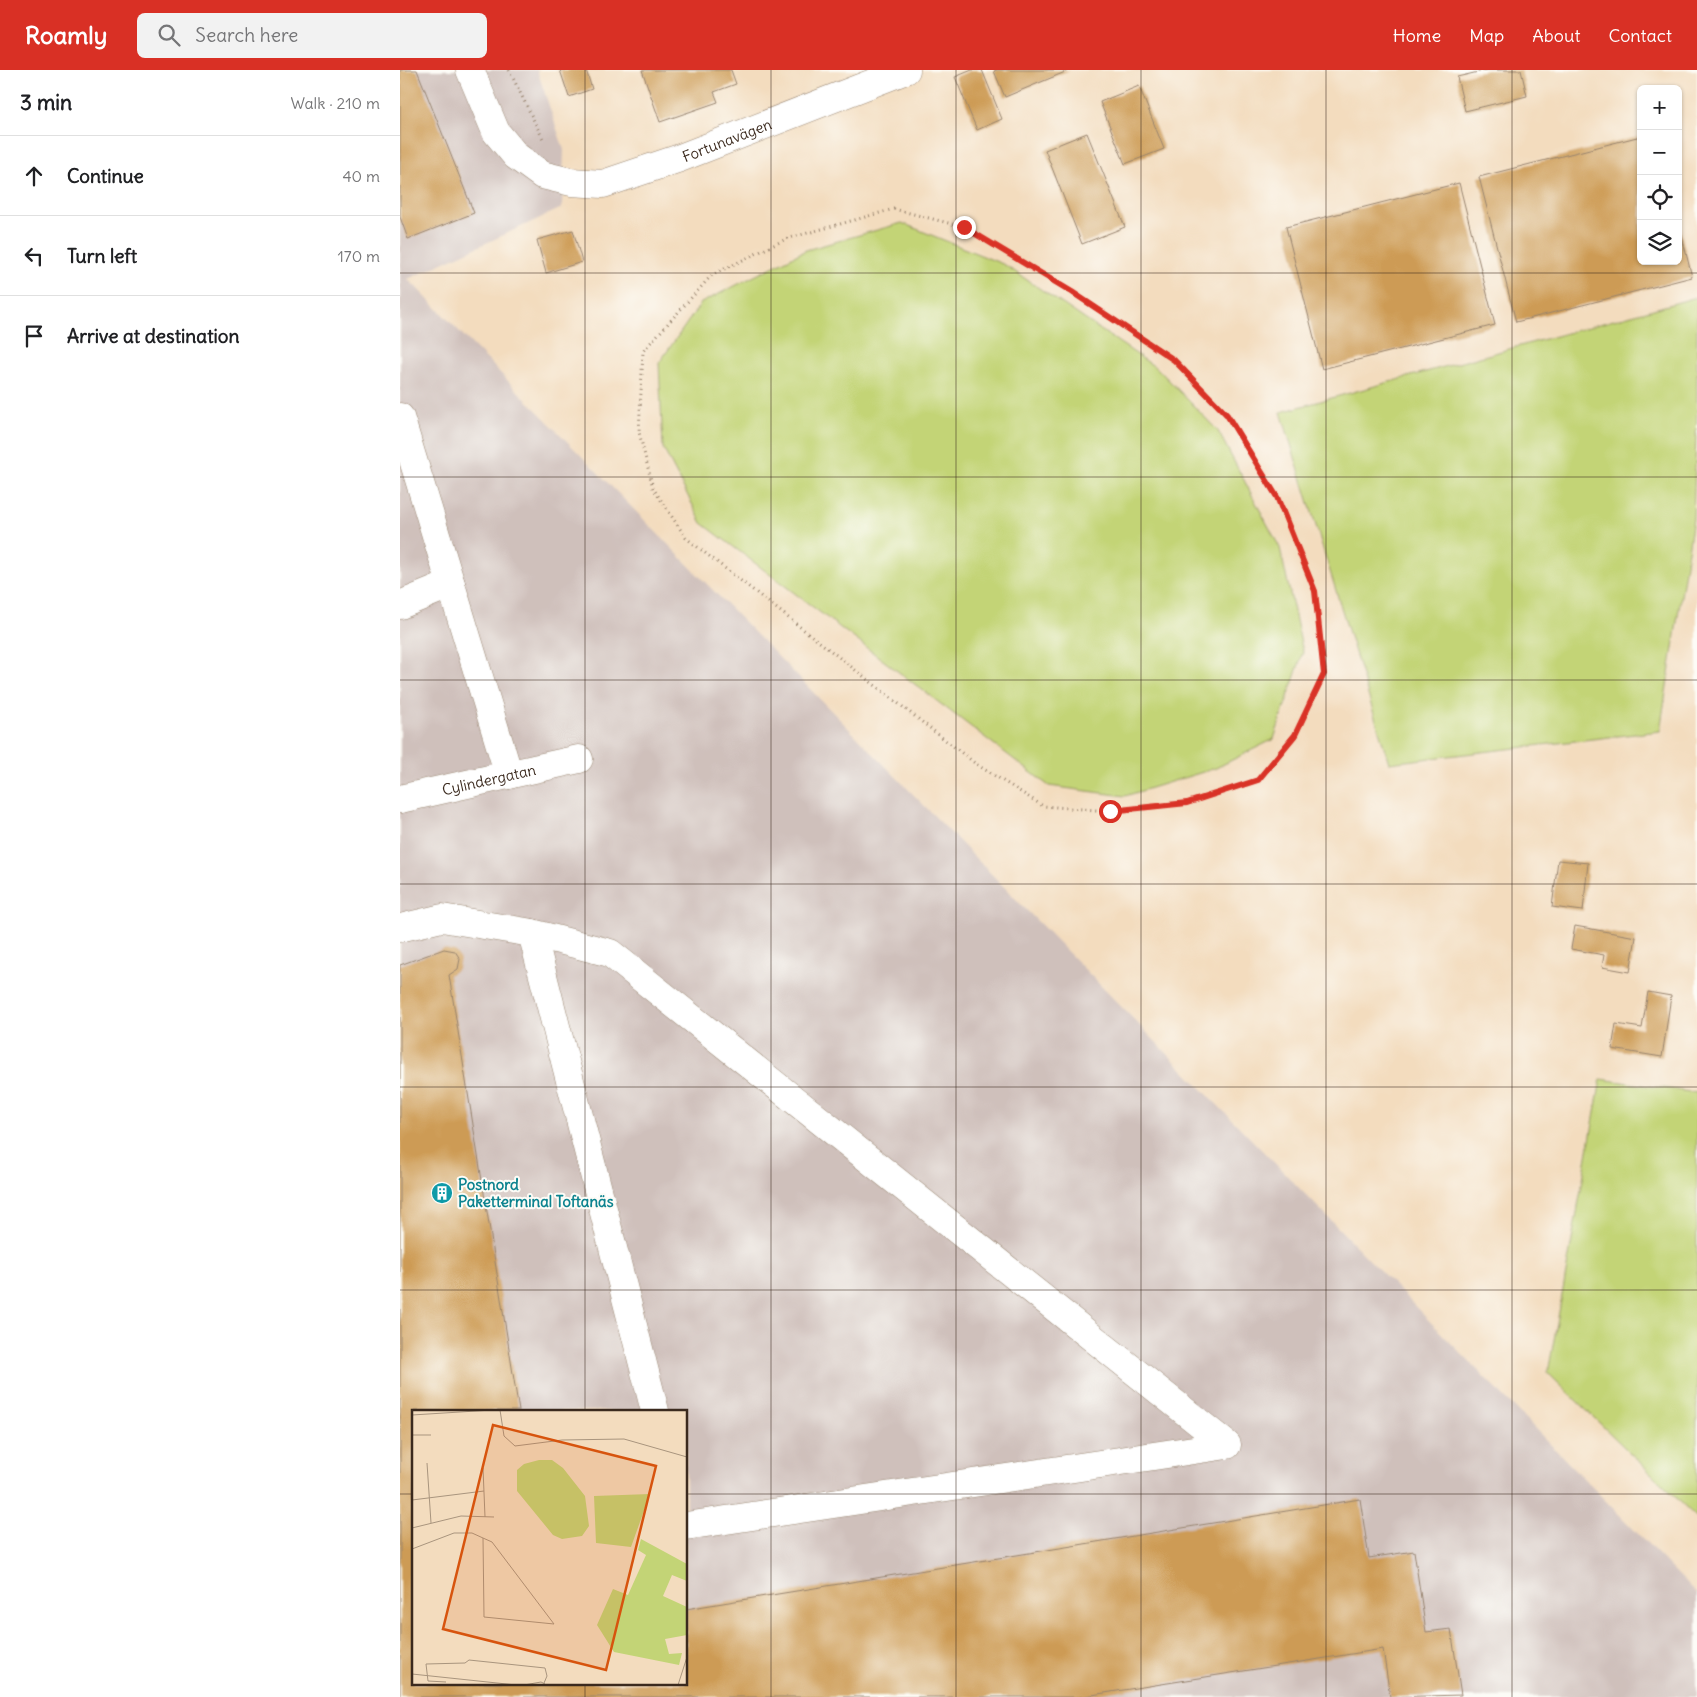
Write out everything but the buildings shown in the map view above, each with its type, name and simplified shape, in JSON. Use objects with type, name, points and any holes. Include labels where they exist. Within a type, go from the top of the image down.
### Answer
[{"type":"street","points":[[470,70],[496,132],[516,156],[542,175]]},
{"type":"street","name":"Fortunavägen","points":[[542,175],[571,182],[603,184],[680,158],[906,70]]},
{"type":"street","points":[[400,417],[509,775]]},
{"type":"street","points":[[400,604],[451,584]]},
{"type":"street","name":"Cylindergatan","points":[[400,799],[579,759]]},
{"type":"street","points":[[400,928],[442,918],[532,933],[610,953],[1227,1445],[688,1526]]},
{"type":"street","points":[[532,933],[655,1410]]},
{"type":"path","points":[[509,70],[545,146],[542,175]]},
{"type":"path","points":[[894,209],[964,227],[1072,292],[1174,360],[1227,415],[1277,497],[1315,591],[1324,674],[1295,735],[1258,780],[1187,803],[1110,811],[1043,806],[976,764],[686,538],[653,488],[639,432],[643,351],[712,275],[786,238],[894,209]]},
{"type":"shaded area","points":[[400,70],[537,70],[564,150],[562,208],[408,279],[1697,1594],[1697,1697],[400,1697]]},
{"type":"green space","points":[[902,223],[1005,265],[1158,369],[1218,431],[1280,548],[1303,652],[1274,739],[1216,768],[1125,796],[1049,786],[702,523],[663,448],[659,363],[701,303],[806,250]]},
{"type":"green space","points":[[1697,297],[1697,413],[1693,519],[1660,731],[1389,763],[1281,412]]},
{"type":"green space","points":[[1601,1079],[1697,1093],[1697,1518],[1548,1373]]},
{"type":"place","name":"Postnord Paketterminal Toftanäs","points":[[442,1193]]},
{"type":"route","points":[[964,227],[1072,292],[1174,360],[1227,415],[1277,497],[1315,591],[1324,674],[1295,735],[1258,780],[1187,803],[1110,811]]}]
